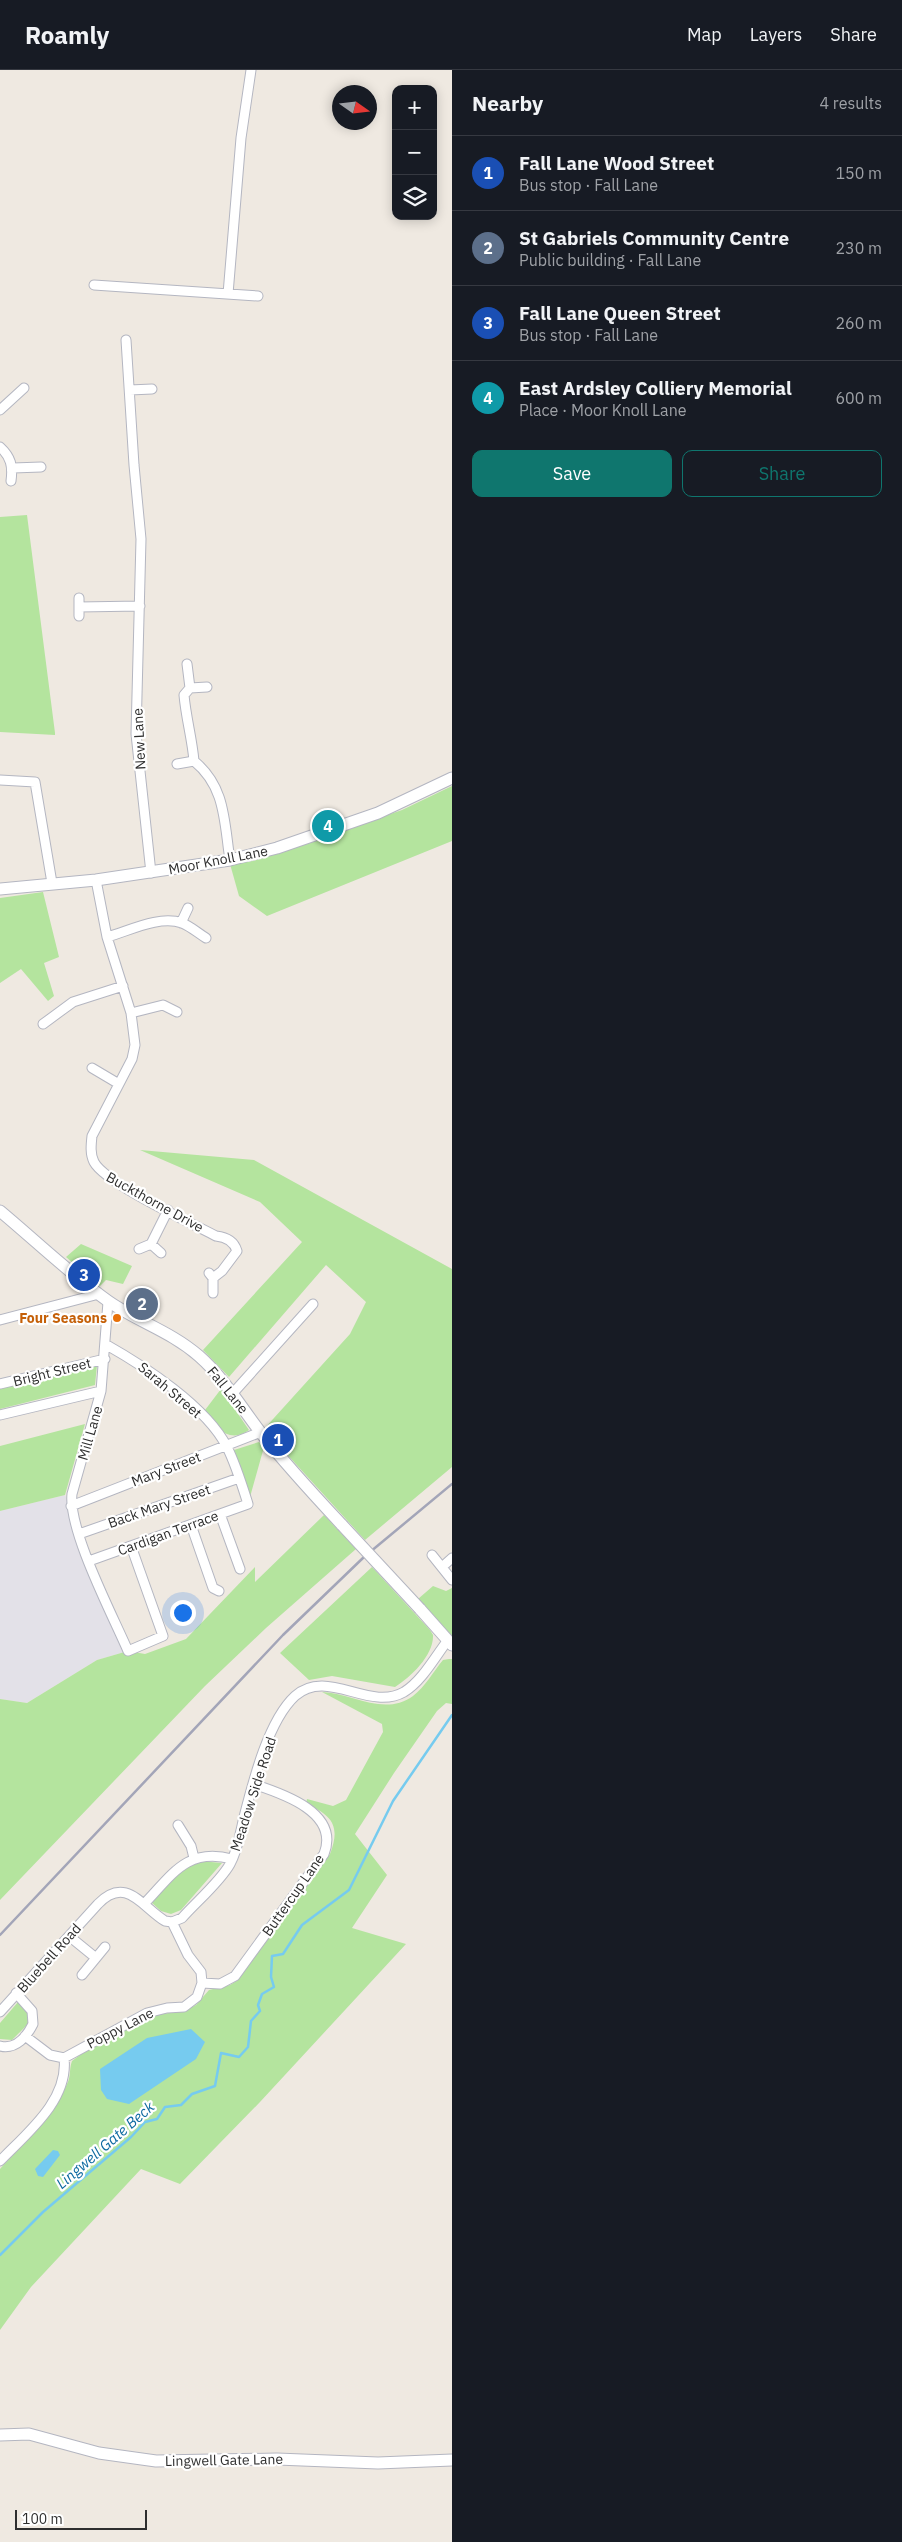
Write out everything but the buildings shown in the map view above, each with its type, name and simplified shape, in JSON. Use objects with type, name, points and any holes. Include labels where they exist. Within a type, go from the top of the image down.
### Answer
[{"type":"street","points":[[228,294],[241,138],[251,70]]},
{"type":"street","points":[[94,285],[258,296]]},
{"type":"street","name":"New Lane","points":[[126,340],[141,539],[136,734],[151,873]]},
{"type":"street","points":[[0,410],[24,388]]},
{"type":"street","points":[[130,390],[152,389]]},
{"type":"street","points":[[0,446],[6,452],[13,468],[11,481]]},
{"type":"street","points":[[13,468],[41,467]]},
{"type":"street","points":[[79,607],[140,606]]},
{"type":"street","points":[[187,664],[190,688]]},
{"type":"street","points":[[194,761],[191,728],[186,720],[184,695],[190,688],[207,687]]},
{"type":"street","points":[[176,764],[194,761],[206,770],[215,783],[223,811],[230,860]]},
{"type":"street","name":"Moor Knoll Lane","points":[[0,889],[96,880],[230,860],[277,848],[378,813],[452,778]]},
{"type":"street","points":[[0,780],[35,782],[52,884]]},
{"type":"street","name":"Buckthorne Drive","points":[[96,880],[107,937],[132,1013],[136,1045],[132,1059],[92,1136],[91,1150],[94,1161],[109,1179],[216,1236],[223,1236],[230,1240],[237,1251],[247,1253]]},
{"type":"street","points":[[181,923],[188,908]]},
{"type":"street","points":[[107,937],[156,922],[181,923],[206,938]]},
{"type":"street","points":[[43,1024],[58,1006],[123,986]]},
{"type":"street","points":[[132,1013],[163,1005],[177,1012]]},
{"type":"street","points":[[92,1068],[119,1084]]},
{"type":"street","points":[[139,1249],[151,1244],[168,1210]]},
{"type":"street","name":"Fall Lane","points":[[0,1211],[104,1298],[163,1330],[200,1357],[233,1393],[260,1432],[450,1643]]},
{"type":"street","points":[[151,1244],[161,1253]]},
{"type":"street","points":[[212,1293],[211,1275],[222,1271],[237,1251]]},
{"type":"street","points":[[0,1320],[104,1298]]},
{"type":"street","name":"Mill Lane","points":[[104,1298],[105,1344],[101,1391],[72,1494],[71,1506],[89,1561],[128,1651],[163,1636],[131,1546]]},
{"type":"street","points":[[233,1393],[313,1304]]},
{"type":"street","name":"Sarah Street","points":[[105,1344],[164,1382],[201,1415],[226,1446],[248,1504]]},
{"type":"street","name":"Bright Street","points":[[0,1384],[104,1359]]},
{"type":"street","points":[[0,1415],[101,1391]]},
{"type":"street","name":"Mary Street","points":[[71,1506],[260,1432]]},
{"type":"street","name":"Back Mary Street","points":[[79,1534],[239,1478]]},
{"type":"street","name":"Cardigan Terrace","points":[[89,1561],[248,1504]]},
{"type":"street","points":[[220,1514],[240,1569]]},
{"type":"street","points":[[191,1525],[213,1588],[218,1591]]},
{"type":"street","points":[[432,1555],[452,1580]]},
{"type":"street","points":[[442,1567],[452,1558]]},
{"type":"street","name":"Meadow Side Road","points":[[172,1922],[182,1918],[229,1866],[253,1784],[273,1730],[282,1713],[295,1696],[305,1689],[329,1686],[380,1699],[393,1697],[414,1684],[450,1643]]},
{"type":"street","name":"Buttercup Lane","points":[[202,1983],[220,1984],[235,1976],[324,1854],[327,1845],[326,1826],[310,1810],[273,1790],[253,1784]]},
{"type":"street","points":[[178,1825],[191,1846],[194,1858]]},
{"type":"street","points":[[202,1983],[201,1972],[188,1954],[172,1922],[160,1918],[141,1901],[170,1875],[194,1858],[222,1856],[232,1859]]},
{"type":"street","name":"Bluebell Road","points":[[0,2012],[109,1894],[124,1892],[141,1901]]},
{"type":"street","points":[[69,1936],[96,1958]]},
{"type":"street","points":[[82,1974],[105,1947]]},
{"type":"street","name":"Poppy Lane","points":[[64,2058],[147,2013],[167,2008],[184,2007],[197,1997],[202,1983]]},
{"type":"street","points":[[0,2046],[10,2047],[16,2045],[31,2029],[34,2017],[29,2006],[16,1993]]},
{"type":"street","points":[[0,2161],[36,2123],[58,2093],[64,2076],[64,2058],[50,2055],[25,2036]]},
{"type":"street","name":"Lingwell Gate Lane","points":[[0,2436],[29,2434],[99,2453],[156,2461],[277,2459],[378,2463],[452,2460]]},
{"type":"shaded area","points":[[65,1495],[128,1651],[97,1660],[27,1703],[0,1699],[0,1511]]},
{"type":"green space","points":[[27,515],[55,735],[0,732],[0,517]]},
{"type":"green space","points":[[452,786],[452,841],[267,916],[239,896],[230,864],[253,861],[402,810]]},
{"type":"green space","points":[[43,892],[59,957],[44,963],[54,996],[48,1001],[21,969],[0,983],[0,898]]},
{"type":"green space","points":[[140,1150],[254,1160],[452,1269],[452,1467],[365,1540],[264,1429],[350,1334],[366,1302],[326,1265],[229,1377],[203,1350],[302,1242],[260,1202]]},
{"type":"green space","points":[[81,1244],[132,1266],[123,1284],[106,1280],[100,1286],[66,1257]]},
{"type":"green space","points":[[97,1365],[95,1385],[0,1409],[0,1388]]},
{"type":"green space","points":[[221,1389],[249,1430],[242,1434],[229,1435],[224,1433],[202,1414]]},
{"type":"green space","points":[[85,1424],[65,1495],[0,1511],[0,1446]]},
{"type":"green space","points":[[259,1442],[264,1447],[250,1497],[233,1453],[234,1450]]},
{"type":"green space","points":[[324,1515],[356,1549],[266,1628],[205,1686],[0,1900],[0,1699],[27,1703],[97,1660],[128,1651],[145,1654],[186,1639],[255,1567],[255,1582]]},
{"type":"green space","points":[[372,1567],[433,1635],[426,1658],[408,1677],[395,1687],[332,1676],[309,1680],[280,1653]]},
{"type":"green space","points":[[433,1586],[446,1591],[452,1588],[452,1636],[418,1599]]},
{"type":"green space","points":[[452,1659],[452,1704],[446,1703],[437,1711],[355,1834],[387,1875],[352,1928],[406,1944],[260,2102],[180,2184],[141,2169],[31,2287],[0,2330],[0,2169],[54,2108],[68,2081],[72,2061],[92,2046],[151,2016],[186,2010],[196,2005],[209,1990],[230,1985],[238,1980],[330,1854],[335,1836],[332,1823],[328,1817],[306,1804],[307,1799],[333,1806],[346,1800],[383,1732],[382,1724],[322,1692],[379,1704],[402,1702],[413,1696],[421,1688],[443,1660]]},
{"type":"green space","points":[[200,1861],[222,1863],[181,1910],[171,1914],[161,1911],[151,1902],[182,1869]]},
{"type":"green space","points":[[18,2002],[28,2013],[28,2024],[12,2040],[0,2039],[0,2023]]},
{"type":"water","points":[[191,2029],[205,2042],[196,2059],[129,2104],[107,2099],[101,2090],[100,2069],[147,2038]]},
{"type":"water","points":[[53,2150],[58,2151],[60,2155],[43,2177],[38,2176],[35,2169]]},
{"type":"waterway","name":"Lingwell Gate Beck","points":[[0,2255],[43,2212],[131,2137],[145,2122],[157,2119],[165,2107],[181,2105],[192,2094],[215,2086],[221,2053],[239,2057],[248,2047],[251,2021],[260,2011],[258,2005],[262,1994],[274,1987],[271,1977],[272,1956],[283,1954],[302,1925],[349,1890],[393,1801],[452,1715]]},
{"type":"railway","points":[[0,1935],[283,1635],[364,1557],[452,1484]]},
{"type":"place","name":"East Ardsley Colliery Memorial","points":[[328,826]]},
{"type":"place","name":"Fall Lane Queen Street","points":[[84,1275]]},
{"type":"place","name":"St Gabriels Community Centre","points":[[142,1304]]},
{"type":"place","name":"Four Seasons","points":[[117,1318]]},
{"type":"place","name":"Fall Lane Wood Street","points":[[278,1440]]}]
